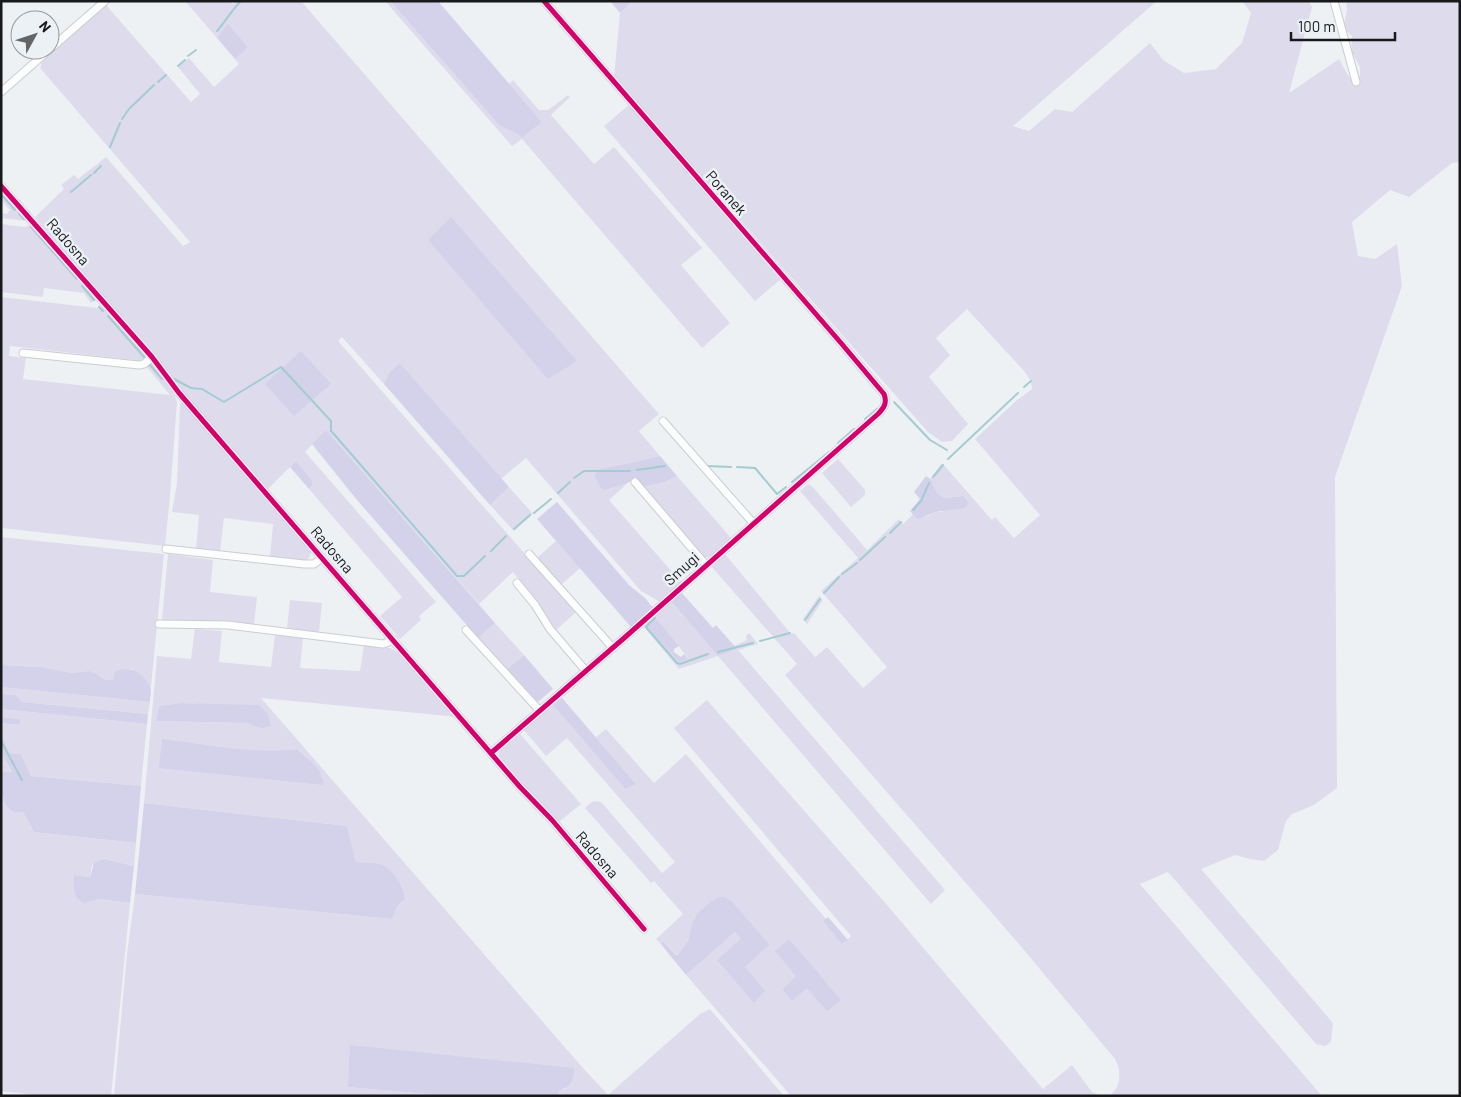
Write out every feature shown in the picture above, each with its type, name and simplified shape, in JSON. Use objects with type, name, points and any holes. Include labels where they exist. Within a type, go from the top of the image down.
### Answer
[{"type":"street","points":[[60,41],[105,1]]},
{"type":"street","name":"Poranek","points":[[544,1],[841,343],[884,394],[886,402]]},
{"type":"street","points":[[1334,1],[1356,82]]},
{"type":"street","points":[[1,92],[38,60]]},
{"type":"street","name":"Radosna","points":[[1,186],[152,357],[175,388],[520,787],[552,820],[644,929]]},
{"type":"street","points":[[22,353],[139,365],[144,364],[152,357]]},
{"type":"street","name":"Smugi","points":[[491,753],[878,414],[886,402]]},
{"type":"street","points":[[663,421],[754,524]]},
{"type":"street","points":[[635,482],[706,565]]},
{"type":"street","name":"Radosna","points":[[166,549],[304,564],[314,564],[322,558]]},
{"type":"street","points":[[529,554],[613,648]]},
{"type":"street","points":[[517,583],[535,605],[550,629],[586,671]]},
{"type":"street","points":[[159,624],[228,626],[383,644],[394,640]]},
{"type":"street","points":[[466,630],[540,711]]},
{"type":"shaded area","points":[[185,1],[230,1],[233,4],[236,1],[301,1],[659,414],[639,431],[660,456],[610,467],[606,490],[630,481],[609,500],[682,583],[660,602],[641,591],[526,458],[501,479],[400,363],[389,373],[384,384],[342,337],[338,341],[576,612],[556,630],[544,611],[513,572],[479,604],[326,430],[305,452],[436,602],[419,616],[421,620],[400,639],[380,616],[402,597],[309,489],[313,485],[311,480],[296,461],[267,490],[35,217],[64,189],[61,185],[74,175],[78,179],[106,157],[183,246],[190,242],[40,68],[43,60],[60,60],[60,45],[106,5],[191,102],[200,94],[178,67],[189,58],[214,87],[239,64],[235,59],[248,47],[228,25],[217,38]]},
{"type":"shaded area","points":[[385,1],[390,1],[499,125],[522,138],[542,122],[509,84],[513,80],[539,110],[548,110],[568,95],[570,97],[551,115],[594,164],[614,147],[702,248],[681,265],[730,323],[702,348],[522,139],[512,146]]},
{"type":"shaded area","points":[[390,1],[438,1],[542,122],[522,138],[499,125]]},
{"type":"shaded area","points":[[610,1],[631,1],[631,2],[620,13]]},
{"type":"shaded area","points":[[631,1],[1157,1],[1013,126],[1029,131],[1055,109],[1072,112],[1150,43],[1163,60],[1184,73],[1216,69],[1242,43],[1251,13],[1242,1],[1309,1],[1312,7],[1289,93],[1339,59],[1349,77],[1360,76],[1360,67],[1351,51],[1352,36],[1343,28],[1347,10],[1346,1],[1460,1],[1460,162],[1452,163],[1409,197],[1390,190],[1352,222],[1358,256],[1375,259],[1397,244],[1402,286],[1335,477],[1337,788],[1314,805],[1292,814],[1286,821],[1278,850],[1264,861],[1235,855],[1201,869],[1333,1023],[1331,1042],[1325,1046],[1316,1044],[1168,872],[1140,884],[1322,1096],[1109,1096],[1116,1089],[1119,1079],[1119,1069],[1115,1059],[1018,943],[785,675],[797,664],[711,566],[725,554],[791,634],[794,633],[815,657],[827,647],[863,688],[887,667],[821,591],[858,558],[800,491],[808,484],[813,487],[867,550],[899,519],[903,524],[913,514],[916,518],[928,516],[935,512],[942,512],[963,496],[945,498],[936,494],[930,479],[942,463],[992,520],[995,517],[1014,538],[1040,515],[975,439],[1016,401],[1032,389],[1031,381],[967,309],[936,338],[950,355],[929,377],[968,424],[952,441],[942,442],[928,432],[614,77],[620,13]]},
{"type":"shaded area","points":[[228,24],[248,47],[235,59],[217,38]]},
{"type":"shaded area","points":[[629,105],[780,280],[755,301],[604,126]]},
{"type":"shaded area","points":[[1,191],[27,219],[26,221],[1,218],[1,213],[7,214],[10,210],[1,200]]},
{"type":"shaded area","points":[[451,217],[577,361],[548,379],[428,240]]},
{"type":"shaded area","points":[[1,224],[25,227],[31,224],[96,300],[91,303],[84,293],[44,288],[43,297],[1,292]]},
{"type":"shaded area","points":[[1,297],[97,308],[100,304],[107,309],[148,356],[142,362],[10,346],[9,356],[26,358],[23,379],[170,395],[146,366],[154,363],[167,382],[177,402],[165,546],[1,528]]},
{"type":"shaded area","points":[[301,351],[331,384],[294,416],[265,384]]},
{"type":"shaded area","points":[[400,363],[509,487],[490,505],[384,384],[389,373]]},
{"type":"shaded area","points":[[183,402],[309,548],[311,552],[309,558],[305,561],[270,557],[273,524],[224,518],[220,552],[196,549],[199,515],[172,512],[177,483],[180,404]]},
{"type":"shaded area","points":[[326,430],[495,623],[478,638],[357,500],[312,444]]},
{"type":"shaded area","points":[[660,456],[677,476],[665,482],[643,487],[635,480],[606,490],[601,488],[595,477],[596,473],[601,469]]},
{"type":"shaded area","points":[[838,459],[865,490],[865,495],[851,507],[822,473]]},
{"type":"shaded area","points":[[296,461],[311,479],[313,485],[309,489],[290,467]]},
{"type":"shaded area","points":[[677,476],[731,538],[711,557],[703,557],[643,487],[665,482]]},
{"type":"shaded area","points":[[926,476],[930,479],[937,494],[945,498],[963,496],[969,503],[965,508],[935,512],[919,519],[916,518],[910,511],[920,499],[914,492]]},
{"type":"shaded area","points":[[509,487],[533,514],[514,531],[490,505]]},
{"type":"shaded area","points":[[557,502],[629,585],[646,599],[653,608],[631,627],[537,519]]},
{"type":"shaded area","points":[[1,537],[164,554],[151,687],[132,669],[116,671],[114,679],[106,680],[89,671],[71,673],[42,667],[1,665]]},
{"type":"shaded area","points":[[556,541],[580,568],[561,585],[537,558]]},
{"type":"shaded area","points":[[168,554],[213,560],[210,592],[257,597],[254,625],[162,620]]},
{"type":"shaded area","points":[[681,592],[713,628],[716,625],[737,649],[718,656],[671,601]]},
{"type":"shaded area","points":[[819,596],[823,600],[807,624],[803,619]]},
{"type":"shaded area","points":[[290,600],[322,603],[319,632],[287,628]]},
{"type":"shaded area","points":[[671,601],[718,656],[679,669],[643,626]],"holes":[[[648,626],[676,643],[688,658],[679,662]]]},
{"type":"shaded area","points":[[656,619],[679,646],[674,649],[674,652],[681,657],[684,654],[688,659],[679,662],[648,627]]},
{"type":"shaded area","points":[[495,623],[524,655],[507,669],[478,638]]},
{"type":"shaded area","points":[[195,629],[222,631],[219,662],[271,667],[275,635],[303,638],[300,668],[360,671],[364,645],[390,648],[402,655],[458,717],[261,698],[608,1095],[700,1014],[710,1009],[784,1096],[557,1096],[559,1091],[567,1088],[348,1087],[450,1096],[114,1096],[127,954],[135,894],[392,919],[397,907],[405,899],[356,862],[347,826],[144,803],[157,656],[191,659]],"holes":[[[194,703],[271,726],[261,728],[247,723],[156,721],[159,706]],[[297,749],[306,756],[324,778],[262,751]]]},
{"type":"shaded area","points":[[749,633],[758,644],[738,650],[945,890],[931,904],[718,656],[737,649],[734,646],[747,640],[746,636]]},
{"type":"shaded area","points":[[524,655],[553,689],[538,702],[507,669]]},
{"type":"shaded area","points":[[1,665],[42,667],[71,673],[89,671],[106,680],[114,679],[116,671],[132,670],[140,674],[150,686],[150,702],[1,687]]},
{"type":"shaded area","points":[[1,687],[150,702],[148,714],[22,702],[16,695],[1,694]]},
{"type":"shaded area","points":[[1,694],[16,695],[22,702],[148,714],[147,724],[1,709]]},
{"type":"shaded area","points":[[562,698],[636,784],[625,789],[553,705]]},
{"type":"shaded area","points":[[707,700],[887,905],[1043,1089],[1072,1065],[1092,1092],[1101,1096],[791,1096],[686,975],[735,932],[741,939],[745,967],[770,945],[732,901],[706,906],[701,911],[689,939],[678,955],[664,942],[660,943],[656,939],[683,914],[654,881],[651,883],[585,808],[594,801],[603,804],[662,873],[675,862],[567,738],[546,756],[524,730],[553,705],[625,789],[636,784],[596,737],[606,729],[654,783],[686,754],[826,919],[823,921],[843,944],[851,936],[674,728]],"holes":[[[796,976],[792,1000],[782,989]]]},
{"type":"shaded area","points":[[180,703],[259,705],[268,714],[271,726],[261,728],[247,723],[156,721],[159,706]]},
{"type":"shaded area","points":[[1,709],[147,724],[141,786],[31,776],[21,754],[10,753],[1,735],[1,723],[19,725],[20,719],[1,717]]},
{"type":"shaded area","points":[[1,717],[20,719],[20,725],[1,723]]},
{"type":"shaded area","points":[[520,734],[581,804],[559,822],[552,817],[499,756],[499,752]]},
{"type":"shaded area","points":[[1,735],[10,753],[21,754],[31,776],[141,786],[136,843],[34,832],[23,812],[10,810],[4,801],[1,789],[1,772],[12,772],[1,752]]},
{"type":"shaded area","points":[[162,739],[247,750],[297,749],[318,770],[324,785],[159,768]]},
{"type":"shaded area","points":[[2,753],[12,773],[1,772]]},
{"type":"shaded area","points":[[1,792],[8,808],[23,812],[34,832],[136,843],[134,866],[104,859],[92,865],[90,877],[74,875],[75,894],[88,902],[100,899],[130,903],[111,1096],[44,1096],[1,1091]]},
{"type":"shaded area","points":[[144,803],[347,826],[356,862],[378,864],[392,872],[403,890],[405,899],[397,907],[392,919],[135,894]]},
{"type":"shaded area","points":[[104,859],[134,866],[130,903],[100,899],[84,903],[77,898],[74,891],[74,875],[90,877],[94,863]]},
{"type":"shaded area","points":[[719,897],[732,901],[770,945],[745,967],[765,991],[754,1003],[717,960],[741,939],[735,932],[686,975],[660,943],[664,942],[678,955],[689,939],[692,924],[697,914],[710,902]]},
{"type":"shaded area","points":[[828,917],[848,940],[842,944],[823,921]]},
{"type":"shaded area","points":[[789,939],[841,1000],[827,1011],[807,988],[792,1001],[782,989],[796,976],[775,951]]},
{"type":"shaded area","points":[[350,1045],[574,1068],[574,1072],[571,1082],[559,1091],[557,1096],[450,1096],[348,1087]]},
{"type":"waterway","points":[[217,31],[241,1]]},
{"type":"waterway","points":[[188,56],[196,50]]},
{"type":"waterway","points":[[178,66],[185,60]]},
{"type":"waterway","points":[[158,82],[166,75]]},
{"type":"waterway","points":[[122,119],[129,109],[154,85]]},
{"type":"waterway","points":[[110,147],[120,123]]},
{"type":"waterway","points":[[94,173],[101,166]]},
{"type":"waterway","points":[[71,192],[91,175]]},
{"type":"waterway","points":[[1,194],[15,210]]},
{"type":"waterway","points":[[19,214],[24,219]]},
{"type":"waterway","points":[[32,226],[77,279]]},
{"type":"waterway","points":[[82,286],[94,300]]},
{"type":"waterway","points":[[99,307],[103,311]]},
{"type":"waterway","points":[[108,316],[144,357]]},
{"type":"waterway","points":[[150,365],[162,379]]},
{"type":"waterway","points":[[174,379],[191,388],[202,389],[224,402],[281,367],[331,421],[331,431],[457,576],[464,576],[485,556]]},
{"type":"waterway","points":[[1024,387],[1031,381]]},
{"type":"waterway","points":[[948,459],[1018,393]]},
{"type":"waterway","points":[[894,402],[930,440],[947,450]]},
{"type":"waterway","points":[[865,419],[877,409]]},
{"type":"waterway","points":[[838,443],[854,429]]},
{"type":"waterway","points":[[792,482],[829,452]]},
{"type":"waterway","points":[[933,477],[943,465]]},
{"type":"waterway","points":[[637,470],[665,466]]},
{"type":"waterway","points":[[707,466],[731,467]]},
{"type":"waterway","points":[[737,467],[755,468],[777,494],[786,487]]},
{"type":"waterway","points":[[574,478],[584,471],[630,471]]},
{"type":"waterway","points":[[558,493],[570,482]]},
{"type":"waterway","points":[[913,510],[921,501],[929,483]]},
{"type":"waterway","points":[[534,513],[551,499]]},
{"type":"waterway","points":[[514,529],[530,515]]},
{"type":"waterway","points":[[890,533],[901,522]]},
{"type":"waterway","points":[[491,551],[506,536]]},
{"type":"waterway","points":[[860,560],[885,537]]},
{"type":"waterway","points":[[842,574],[857,563]]},
{"type":"waterway","points":[[824,593],[839,577]]},
{"type":"waterway","points":[[805,620],[820,599]]},
{"type":"waterway","points":[[655,618],[646,627],[677,663],[680,664],[708,654]]},
{"type":"waterway","points":[[760,641],[790,633]]},
{"type":"waterway","points":[[718,652],[753,643]]},
{"type":"waterway","points":[[1,741],[22,780]]},
{"type":"cycle path","points":[[491,753],[878,414],[884,407],[885,402],[884,394],[841,343],[544,1]]},
{"type":"cycle path","points":[[1,186],[152,357],[179,393],[520,787],[552,820],[644,929]]}]
